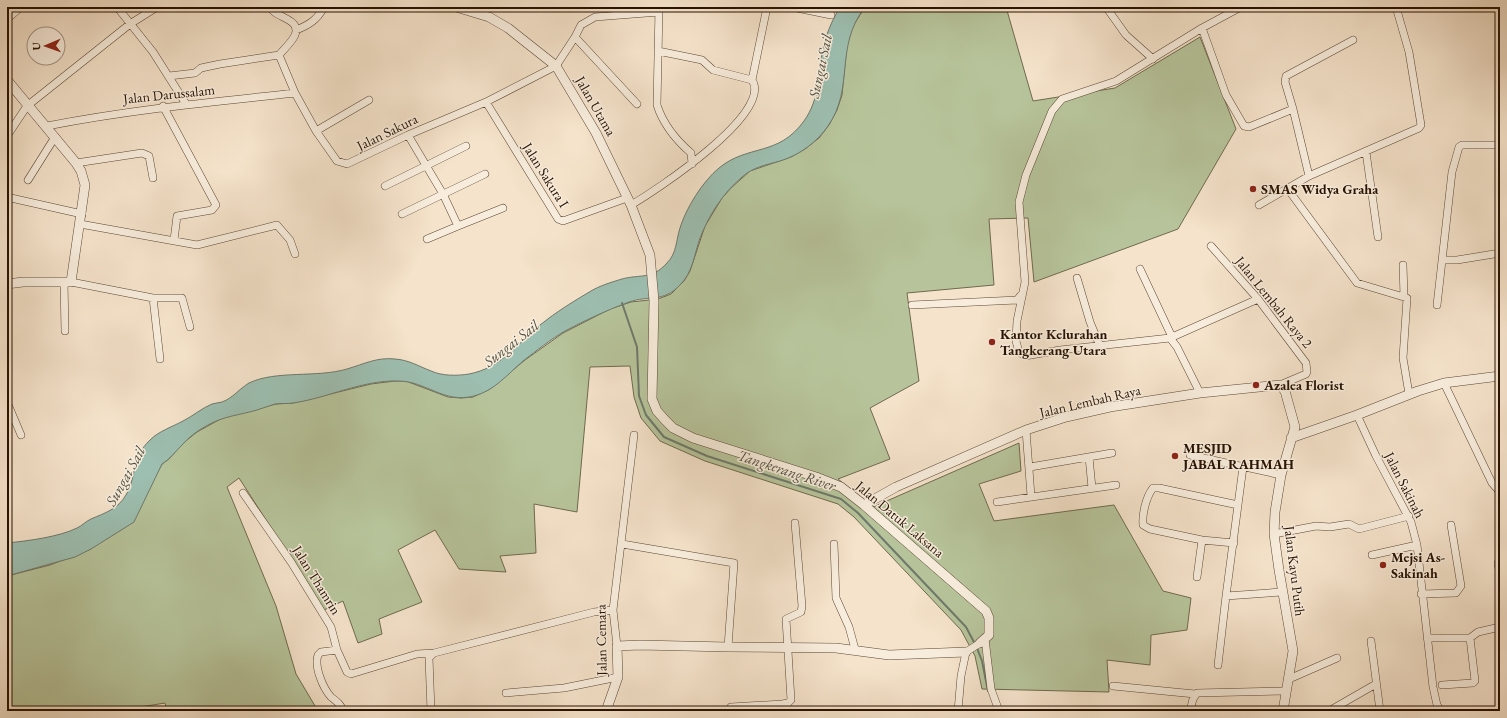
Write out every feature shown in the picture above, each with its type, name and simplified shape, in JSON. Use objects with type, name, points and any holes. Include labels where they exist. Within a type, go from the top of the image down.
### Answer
[{"type":"street","points":[[7,19],[21,7]]},
{"type":"street","points":[[117,7],[153,52],[186,104]]},
{"type":"street","points":[[7,136],[27,106],[130,24],[157,7]]},
{"type":"street","points":[[169,76],[195,73],[201,68],[220,64],[279,55],[295,35],[296,30],[290,21],[275,13],[271,7]]},
{"type":"street","points":[[296,30],[313,22],[319,16],[324,7]]},
{"type":"street","name":"Jalan Utama","points":[[456,7],[489,17],[508,28],[556,66],[596,133],[629,201],[650,255],[652,270]]},
{"type":"street","name":"Jalan Sakura I","points":[[486,102],[558,219],[563,221],[629,201],[664,185],[692,164],[726,134],[749,108],[755,88],[752,80],[767,7]]},
{"type":"street","points":[[792,7],[831,15]]},
{"type":"street","points":[[1106,7],[1126,35],[1153,58]]},
{"type":"street","points":[[1241,7],[1202,28],[1116,81],[1062,99],[1052,112],[1026,176],[1019,202],[1025,274],[1017,320],[1016,341],[1019,352],[1025,356],[1171,337],[1258,299]]},
{"type":"street","points":[[1259,205],[1310,176],[1419,128],[1421,125],[1409,52],[1396,7]]},
{"type":"street","points":[[556,66],[581,25],[596,17],[659,9],[657,106],[661,117],[670,130],[691,153],[693,158],[692,164]]},
{"type":"street","points":[[1202,28],[1226,95],[1244,126],[1249,127],[1293,109]]},
{"type":"street","points":[[575,37],[637,104]]},
{"type":"street","points":[[1310,176],[1285,82],[1286,76],[1353,40]]},
{"type":"street","points":[[658,51],[702,60],[713,70],[752,80]]},
{"type":"street","name":"Jalan Sakura","points":[[279,55],[295,93],[316,131],[338,161],[347,164],[408,135],[486,102],[556,66]]},
{"type":"street","points":[[7,80],[27,106],[47,126],[76,163],[81,171],[85,185],[82,214],[68,282],[65,331]]},
{"type":"street","name":"Jalan Darussalam","points":[[47,126],[106,114],[163,106],[295,93]]},
{"type":"street","points":[[316,131],[369,100]]},
{"type":"street","points":[[163,106],[216,205],[212,210],[177,216],[174,240]]},
{"type":"street","points":[[408,135],[443,194],[458,226]]},
{"type":"street","points":[[28,180],[55,138]]},
{"type":"street","points":[[1437,305],[1452,172],[1459,147],[1462,145],[1500,145]]},
{"type":"street","points":[[384,186],[466,146]]},
{"type":"street","points":[[1366,152],[1378,237]]},
{"type":"street","points":[[76,163],[142,153],[149,156],[153,178]]},
{"type":"street","points":[[402,214],[486,174]]},
{"type":"street","points":[[1287,188],[1357,283],[1404,296]]},
{"type":"street","points":[[11,198],[82,214]]},
{"type":"street","points":[[427,239],[503,208]]},
{"type":"street","points":[[80,224],[198,245],[275,224],[286,233],[295,254]]},
{"type":"street","name":"Jalan Lembah Raya 2","points":[[1212,246],[1258,299],[1306,363],[1308,372],[1306,374],[1280,385]]},
{"type":"street","points":[[1442,260],[1457,260],[1500,254]]},
{"type":"street","points":[[1403,265],[1404,296],[1407,298],[1408,305],[1403,363],[1409,394]]},
{"type":"street","points":[[1140,269],[1171,337],[1200,394]]},
{"type":"street","name":"Jalan Datuk Laksana","points":[[652,270],[654,301],[652,399],[657,411],[665,420],[673,428],[693,438],[816,477],[841,487],[864,505],[986,611],[990,626],[989,635],[983,641]]},
{"type":"street","points":[[1077,278],[1090,322],[1100,346]]},
{"type":"street","points":[[7,284],[68,282],[153,298],[182,298],[190,328]]},
{"type":"street","points":[[912,305],[1017,300],[1022,293]]},
{"type":"street","points":[[1500,296],[1500,316]]},
{"type":"street","points":[[153,298],[160,359]]},
{"type":"street","points":[[1291,438],[1357,415],[1409,394],[1444,384],[1500,376]]},
{"type":"street","points":[[1444,384],[1492,483],[1500,492]]},
{"type":"street","points":[[1280,385],[1285,391],[1295,427],[1291,438]]},
{"type":"street","name":"Jalan Lembah Raya","points":[[864,505],[896,487],[1026,430],[1066,417],[1110,407],[1200,394],[1280,385]]},
{"type":"street","points":[[7,402],[21,435]]},
{"type":"street","name":"Jalan Sakinah","points":[[1357,415],[1376,456],[1409,516],[1416,545],[1433,687],[1437,705],[1441,711]]},
{"type":"street","points":[[1026,430],[1031,496]]},
{"type":"street","name":"Jalan Cemara","points":[[606,711],[618,677],[617,646],[613,610],[634,435]]},
{"type":"street","name":"Jalan Kayu Putih","points":[[1283,711],[1293,651],[1282,592],[1274,534],[1275,512],[1291,438]]},
{"type":"street","points":[[1030,467],[1112,453]]},
{"type":"street","points":[[1190,455],[1282,475]]},
{"type":"street","points":[[1089,457],[1092,488]]},
{"type":"street","points":[[1218,665],[1243,467]]},
{"type":"street","points":[[997,502],[1116,485]]},
{"type":"street","points":[[1234,542],[1202,540],[1150,529],[1143,525],[1142,519],[1153,488],[1238,505]]},
{"type":"street","name":"Jalan Thamrin","points":[[243,493],[291,562],[331,627],[336,650],[347,672],[351,674],[417,654],[434,653],[594,612],[613,610]]},
{"type":"street","points":[[1274,534],[1316,526],[1330,527],[1349,524],[1359,529],[1409,516]]},
{"type":"street","points":[[731,707],[788,703],[790,700],[786,619],[788,616],[801,612],[802,606],[795,523]]},
{"type":"street","points":[[1421,594],[1456,592],[1460,586],[1451,525]]},
{"type":"street","points":[[1197,577],[1202,540]]},
{"type":"street","points":[[622,544],[734,563],[728,648]]},
{"type":"street","points":[[834,544],[836,598],[849,627],[855,649]]},
{"type":"street","points":[[1372,556],[1416,545]]},
{"type":"street","points":[[1500,560],[1498,563],[1500,576]]},
{"type":"street","points":[[1226,596],[1282,592]]},
{"type":"street","points":[[1427,638],[1470,638],[1478,632],[1500,627]]},
{"type":"street","points":[[1442,685],[1473,684],[1475,681],[1470,638]]},
{"type":"street","points":[[1371,640],[1380,711]]},
{"type":"street","points":[[617,646],[640,645],[728,648],[787,647],[855,649],[889,655],[966,652],[983,641],[991,688],[999,711]]},
{"type":"street","points":[[336,650],[321,652],[318,655],[319,673],[326,690],[342,707],[343,711]]},
{"type":"street","points":[[958,711],[960,682],[966,652]]},
{"type":"street","points":[[431,711],[429,658],[434,653]]},
{"type":"street","points":[[1289,679],[1337,658]]},
{"type":"street","points":[[506,693],[564,688],[618,677]]},
{"type":"street","points":[[1329,711],[1376,684]]},
{"type":"street","points":[[1113,686],[1195,694],[1286,691]]},
{"type":"street","points":[[1190,711],[1195,694]]},
{"type":"shaded area","name":"Sungai Sail","points":[[840,7],[865,7],[856,22],[850,37],[841,97],[828,126],[813,143],[801,152],[751,171],[735,183],[712,213],[700,238],[688,275],[674,291],[656,298],[629,302],[597,315],[565,331],[523,361],[494,386],[481,394],[474,396],[463,398],[453,397],[417,384],[398,381],[385,381],[358,386],[306,401],[275,404],[214,422],[194,434],[162,464],[134,522],[91,549],[75,557],[7,576],[7,543],[43,538],[70,531],[115,507],[126,495],[132,481],[137,460],[144,447],[150,440],[161,432],[187,419],[208,406],[233,396],[249,383],[260,379],[284,375],[335,372],[382,359],[405,361],[435,373],[445,375],[464,375],[480,371],[499,361],[546,320],[594,289],[622,279],[646,276],[656,272],[667,263],[673,255],[686,212],[701,187],[713,173],[730,161],[784,140],[804,121],[813,105],[819,80],[822,53],[827,35]]},
{"type":"shaded area","points":[[865,7],[1006,7],[1033,101],[1115,88],[1200,37],[1236,129],[1178,229],[1034,282],[1028,218],[989,219],[994,285],[907,293],[919,381],[870,408],[890,459],[838,479],[873,507],[1019,443],[1021,471],[979,484],[994,521],[1114,505],[1163,591],[1191,598],[1187,630],[1151,635],[1150,665],[1107,660],[1109,692],[982,689],[975,656],[961,630],[854,517],[838,504],[705,461],[660,441],[641,418],[634,397],[630,366],[590,367],[577,512],[534,504],[536,553],[500,556],[506,572],[459,569],[435,530],[398,550],[422,602],[379,619],[382,634],[358,643],[343,601],[324,610],[239,478],[227,487],[276,606],[296,674],[318,711],[167,711],[165,703],[116,711],[7,711],[7,576],[50,565],[91,549],[151,484],[162,464],[169,459],[182,444],[197,432],[224,417],[276,404],[293,403],[371,384],[395,381],[406,381],[448,397],[473,397],[490,389],[525,360],[563,333],[610,309],[631,302],[658,299],[671,294],[684,281],[690,271],[705,226],[722,198],[731,188],[750,171],[791,157],[805,149],[819,138],[829,125],[837,110],[842,95],[847,43],[853,26]]},
{"type":"waterway","name":"Tangkerang River","points":[[622,303],[637,347],[639,396],[646,415],[664,437],[707,456],[841,499],[858,513],[966,627],[975,644]]},
{"type":"waterway","name":"Tangkerang River","points":[[977,648],[982,661],[988,691]]},
{"type":"place","name":"SMAS Widya Graha","points":[[1253,189]]},
{"type":"place","name":"Kantor Kelurahan Tangkerang Utara","points":[[992,342]]},
{"type":"place","name":"Azalea Florist","points":[[1256,385]]},
{"type":"place","name":"MESJID JABAL RAHMAH","points":[[1175,456]]},
{"type":"place","name":"Mejsi As- Sakinah","points":[[1383,565]]}]
